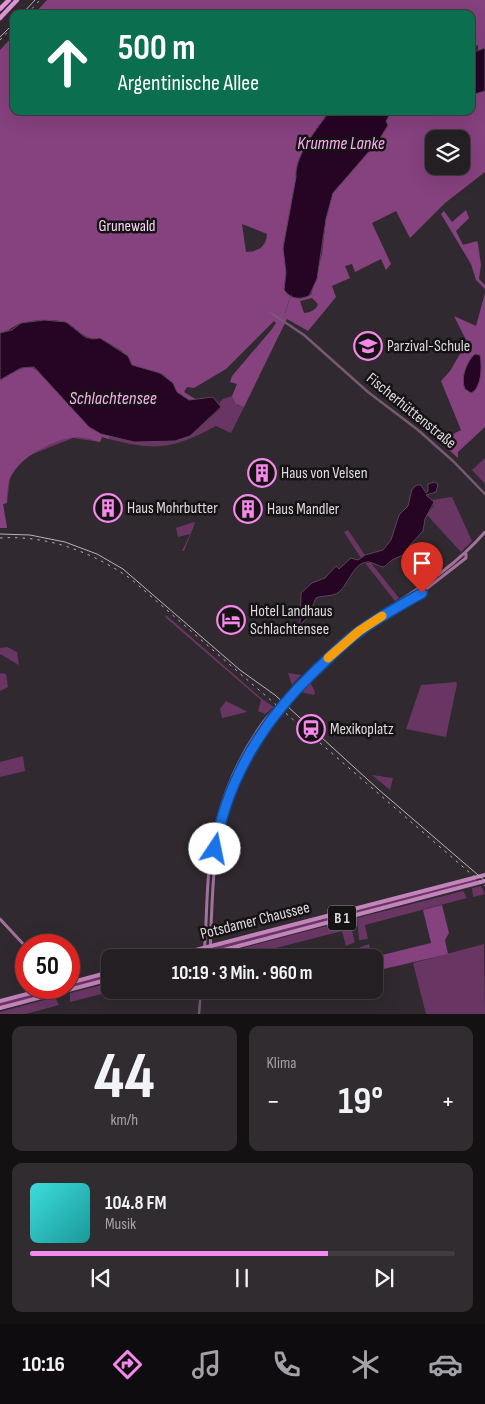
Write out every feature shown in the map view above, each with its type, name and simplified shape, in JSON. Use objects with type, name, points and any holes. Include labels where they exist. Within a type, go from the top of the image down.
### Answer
[{"type":"highway","points":[[0,9],[9,0]]},
{"type":"highway","points":[[0,18],[17,0]]},
{"type":"main road","points":[[204,949],[209,862],[218,817],[243,756],[264,722],[294,692],[319,662],[342,640],[420,590],[466,553],[485,532]]},
{"type":"main road","points":[[307,676],[359,631],[422,593],[466,558],[466,553]]},
{"type":"main road","points":[[210,949],[213,866],[222,815],[242,765],[277,710]]},
{"type":"main road","name":"Potsdamer Chaussee","points":[[195,949],[485,874]]},
{"type":"main road","name":"Potsdamer Chaussee","points":[[232,949],[485,881]]},
{"type":"main road","points":[[0,919],[15,935]]},
{"type":"main road","points":[[80,980],[101,974]]},
{"type":"main road","points":[[80,985],[101,981]]},
{"type":"main road","points":[[0,1001],[15,997]]},
{"type":"main road","points":[[0,1008],[29,999]]},
{"type":"street","name":"Fischerhüttenstraße","points":[[271,313],[304,335],[368,392],[422,433],[485,494]]},
{"type":"street","points":[[199,1014],[202,999]]},
{"type":"shaded area","points":[[21,368],[101,434],[134,442],[175,441],[190,436],[221,408],[219,403],[223,399],[232,396],[237,405],[244,407],[231,433],[216,426],[186,440],[160,446],[134,445],[102,437],[100,442],[73,438],[28,456],[19,464],[10,478],[7,503],[3,504],[7,528],[0,528],[0,380]]},
{"type":"shaded area","points":[[485,458],[485,484],[472,470]]},
{"type":"shaded area","points":[[452,497],[472,541],[461,552],[427,515],[434,505],[431,500]]},
{"type":"shaded area","points":[[195,523],[184,551],[182,551],[190,534],[178,537],[176,528]]},
{"type":"shaded area","points":[[348,530],[365,555],[361,558],[344,532]]},
{"type":"shaded area","points":[[365,563],[371,563],[399,598],[395,601]]},
{"type":"shaded area","points":[[166,615],[262,699],[274,707],[265,714],[258,711],[261,700],[165,617]]},
{"type":"shaded area","points":[[7,647],[17,652],[19,665],[0,654],[0,648]]},
{"type":"shaded area","points":[[0,673],[6,674],[8,687],[0,691]]},
{"type":"shaded area","points":[[288,673],[301,675],[292,685]]},
{"type":"shaded area","points":[[310,682],[315,692],[314,695],[301,692]]},
{"type":"shaded area","points":[[456,682],[446,737],[406,729],[421,685]]},
{"type":"shaded area","points":[[226,701],[247,712],[222,718],[220,709]]},
{"type":"shaded area","points":[[264,724],[266,725],[251,747]]},
{"type":"shaded area","points":[[246,755],[230,790],[216,830],[234,776]]},
{"type":"shaded area","points":[[23,756],[25,771],[0,777],[0,762]]},
{"type":"shaded area","points":[[372,775],[393,778],[390,790]]},
{"type":"shaded area","points":[[474,878],[479,882],[357,913],[356,909]]},
{"type":"shaded area","points":[[481,886],[485,894],[473,897],[472,888]]},
{"type":"shaded area","points":[[463,891],[467,898],[365,925],[368,939],[359,940],[357,918]]},
{"type":"shaded area","points":[[347,911],[348,915],[219,949],[215,949],[215,946]]},
{"type":"shaded area","points":[[349,920],[355,942],[346,946],[342,931],[272,949],[239,949]]},
{"type":"shaded area","points":[[369,944],[370,949],[360,949],[360,947]]},
{"type":"shaded area","points":[[484,944],[485,1014],[426,1014],[413,963]]},
{"type":"shaded area","points":[[101,975],[101,980],[80,986],[80,981]]},
{"type":"shaded area","points":[[101,985],[101,994],[70,1002],[70,999],[80,999],[80,990]]},
{"type":"shaded area","points":[[15,998],[29,999],[0,1007],[0,1002]]},
{"type":"shaded area","points":[[48,999],[56,999],[59,1005],[26,1014],[0,1014],[0,1012]]},
{"type":"green space","points":[[47,0],[485,0],[485,48],[478,51],[478,45],[475,46],[475,10],[38,10]]},
{"type":"green space","name":"Grunewald","points":[[10,39],[10,115],[327,115],[308,142],[296,169],[283,247],[286,273],[284,286],[300,299],[311,295],[322,254],[326,219],[333,193],[379,140],[388,126],[386,121],[389,115],[475,115],[475,94],[485,91],[485,172],[445,203],[410,238],[396,211],[372,223],[391,264],[386,270],[381,259],[355,272],[352,264],[345,266],[350,278],[332,286],[336,297],[308,331],[287,319],[244,407],[236,404],[232,396],[237,384],[230,382],[232,376],[272,329],[276,323],[274,321],[226,369],[194,388],[187,387],[184,392],[197,400],[189,400],[177,392],[164,375],[132,365],[122,351],[100,338],[83,335],[66,322],[50,320],[31,321],[21,323],[0,333],[0,50]],"holes":[[[242,224],[267,234],[261,248],[246,252]],[[312,298],[318,304],[313,310],[304,313],[300,301]]]},
{"type":"green space","points":[[466,210],[469,218],[456,231],[463,245],[477,241],[481,265],[479,279],[485,285],[485,289],[476,280],[471,264],[441,214],[444,211],[452,222]]},
{"type":"green space","points":[[485,293],[485,427],[458,452],[458,458],[439,441],[461,430],[441,381],[450,371],[467,342],[454,316],[476,326]],"holes":[[[475,354],[480,355],[480,379],[474,392],[471,393],[465,389],[464,375],[472,357]]]},
{"type":"green space","points":[[27,366],[38,371],[48,379],[86,423],[110,436],[109,439],[102,437],[100,442],[86,438],[69,438],[49,445],[22,462],[11,476],[8,486],[7,503],[3,504],[7,528],[0,528],[0,380]]},
{"type":"green space","points":[[442,905],[449,933],[445,940],[448,954],[383,969],[383,955],[431,943],[423,910]]},
{"type":"water","points":[[485,48],[485,91],[475,94],[475,52]]},
{"type":"water","name":"Krumme Lanke","points":[[327,115],[390,115],[386,121],[388,125],[379,140],[333,193],[326,219],[317,279],[309,296],[295,298],[284,290],[286,273],[283,248],[296,169],[303,151]]},
{"type":"water","name":"Schlachtensee","points":[[44,320],[66,322],[85,337],[100,338],[128,356],[132,365],[160,373],[173,383],[177,392],[189,400],[213,397],[221,407],[190,436],[175,441],[134,442],[101,434],[89,427],[34,367],[21,368],[0,380],[0,333],[12,330],[21,323]]},
{"type":"water","points":[[475,354],[480,355],[480,376],[475,390],[471,393],[465,389],[463,380],[467,365]]},
{"type":"water","points":[[434,482],[438,484],[436,492],[426,495],[434,502],[425,519],[423,531],[410,545],[405,554],[392,560],[384,567],[369,562],[359,565],[339,592],[334,595],[316,598],[308,617],[300,625],[301,593],[312,583],[325,578],[336,566],[339,569],[351,558],[358,560],[365,555],[383,550],[391,540],[399,515],[408,506],[412,489],[417,485],[421,485],[426,493],[428,491],[428,484]]},
{"type":"waterway","points":[[285,313],[291,295]]},
{"type":"tram line","points":[[26,10],[35,0]]},
{"type":"tram line","points":[[0,37],[10,27]]},
{"type":"tram line","points":[[0,534],[30,535],[65,542],[97,554],[123,569],[240,670],[275,695],[378,789],[485,881]]},
{"type":"railway","points":[[31,10],[40,0]]},
{"type":"railway","points":[[0,40],[10,29]]},
{"type":"railway","points":[[0,538],[35,539],[69,547],[101,561],[131,579],[485,886]]},
{"type":"slow traffic","points":[[328,658],[359,631],[382,616]]},
{"type":"place","name":"Parzival-Schule","points":[[368,346]]},
{"type":"place","name":"Haus von Velsen","points":[[262,473]]},
{"type":"place","name":"Haus Mohrbutter","points":[[108,508]]},
{"type":"place","name":"Haus Mandler","points":[[248,509]]},
{"type":"place","name":"Hotel Landhaus Schlachtensee","points":[[231,620]]},
{"type":"place","name":"Mexikoplatz","points":[[311,729]]},
{"type":"route","points":[[215,849],[222,815],[240,769],[277,710],[307,676],[312,674],[344,643],[359,631],[422,593]]}]
